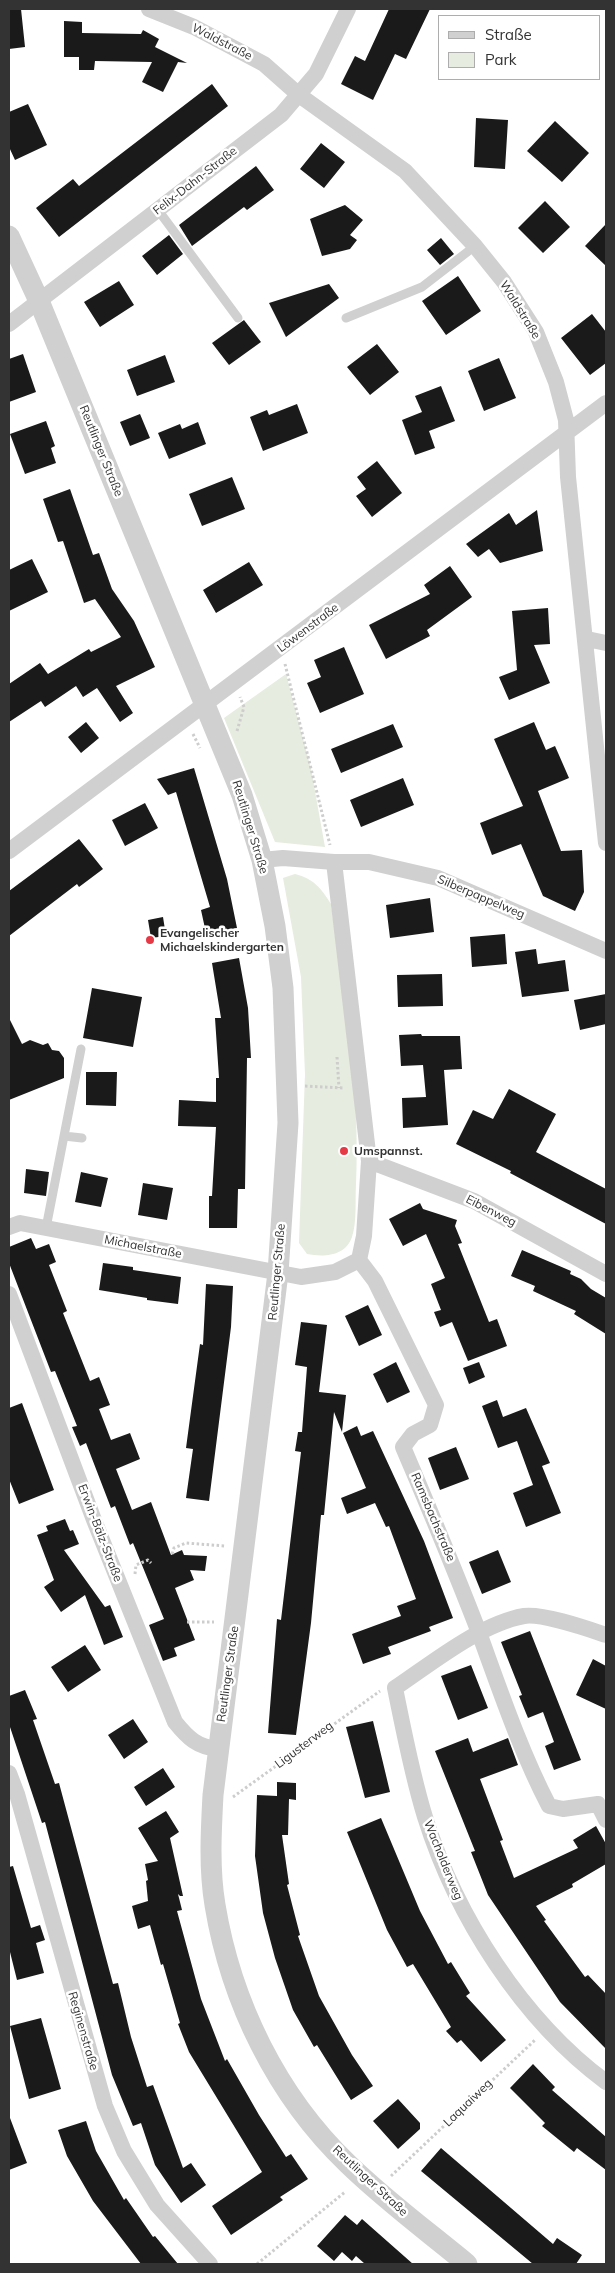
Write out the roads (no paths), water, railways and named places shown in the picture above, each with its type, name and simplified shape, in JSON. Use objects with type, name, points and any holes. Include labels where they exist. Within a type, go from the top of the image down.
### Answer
[{"type":"street","name":"Waldstraße","points":[[149,9],[194,27],[264,64],[299,95],[405,172],[475,246],[504,282],[536,332],[556,382],[566,420],[568,477],[587,639],[606,843]]},
{"type":"street","name":"Felix-Dahn-Straße","points":[[9,324],[281,115],[316,74],[348,9]]},
{"type":"street","name":"Reutlinger Straße","points":[[9,236],[39,301],[242,796],[262,860],[275,926],[283,988],[288,1124],[278,1273],[236,1624],[213,1796],[211,1852],[215,1904],[226,1954],[240,1998],[262,2047],[288,2092],[347,2162],[467,2264]]},
{"type":"street","name":"Löwenstraße","points":[[9,851],[606,403]]},
{"type":"street","points":[[587,639],[606,643]]},
{"type":"street","name":"Silberpappelweg","points":[[262,860],[283,858],[334,862],[369,862],[438,878],[606,951]]},
{"type":"street","points":[[278,1273],[308,1277],[335,1272],[359,1260],[364,1236],[369,1161],[334,862]]},
{"type":"street","name":"Eibenweg","points":[[369,1161],[474,1201],[606,1274]]},
{"type":"street","name":"Michaelstraße","points":[[9,1227],[20,1223],[278,1273]]},
{"type":"street","name":"Ramsbachstraße","points":[[359,1260],[375,1281],[436,1405],[430,1425],[413,1434],[403,1447],[478,1632],[512,1726],[549,1806],[563,1809],[598,1804],[606,1820]]},
{"type":"street","name":"Erwin-Bälz-Straße","points":[[9,1294],[94,1520],[175,1722],[189,1740],[204,1748],[218,1750]]},
{"type":"street","points":[[478,1632],[526,1615],[564,1621],[606,1635]]},
{"type":"street","name":"Wacholderweg","points":[[478,1632],[395,1688],[410,1759],[426,1818],[454,1892],[486,1950],[546,2029],[606,2082]]},
{"type":"street","name":"Reginenstraße","points":[[9,1772],[17,1794],[105,2106],[124,2151],[157,2205],[210,2264]]},
{"type":"lane","points":[[158,210],[238,318]]},
{"type":"lane","points":[[346,318],[422,288],[475,246]]},
{"type":"lane","points":[[46,1228],[81,1049]]},
{"type":"lane","points":[[64,1136],[82,1138]]},
{"type":"place","name":"Evangelischer Michaelskindergarten","points":[[150,940]]},
{"type":"place","name":"Umspannst.","points":[[344,1151]]}]
